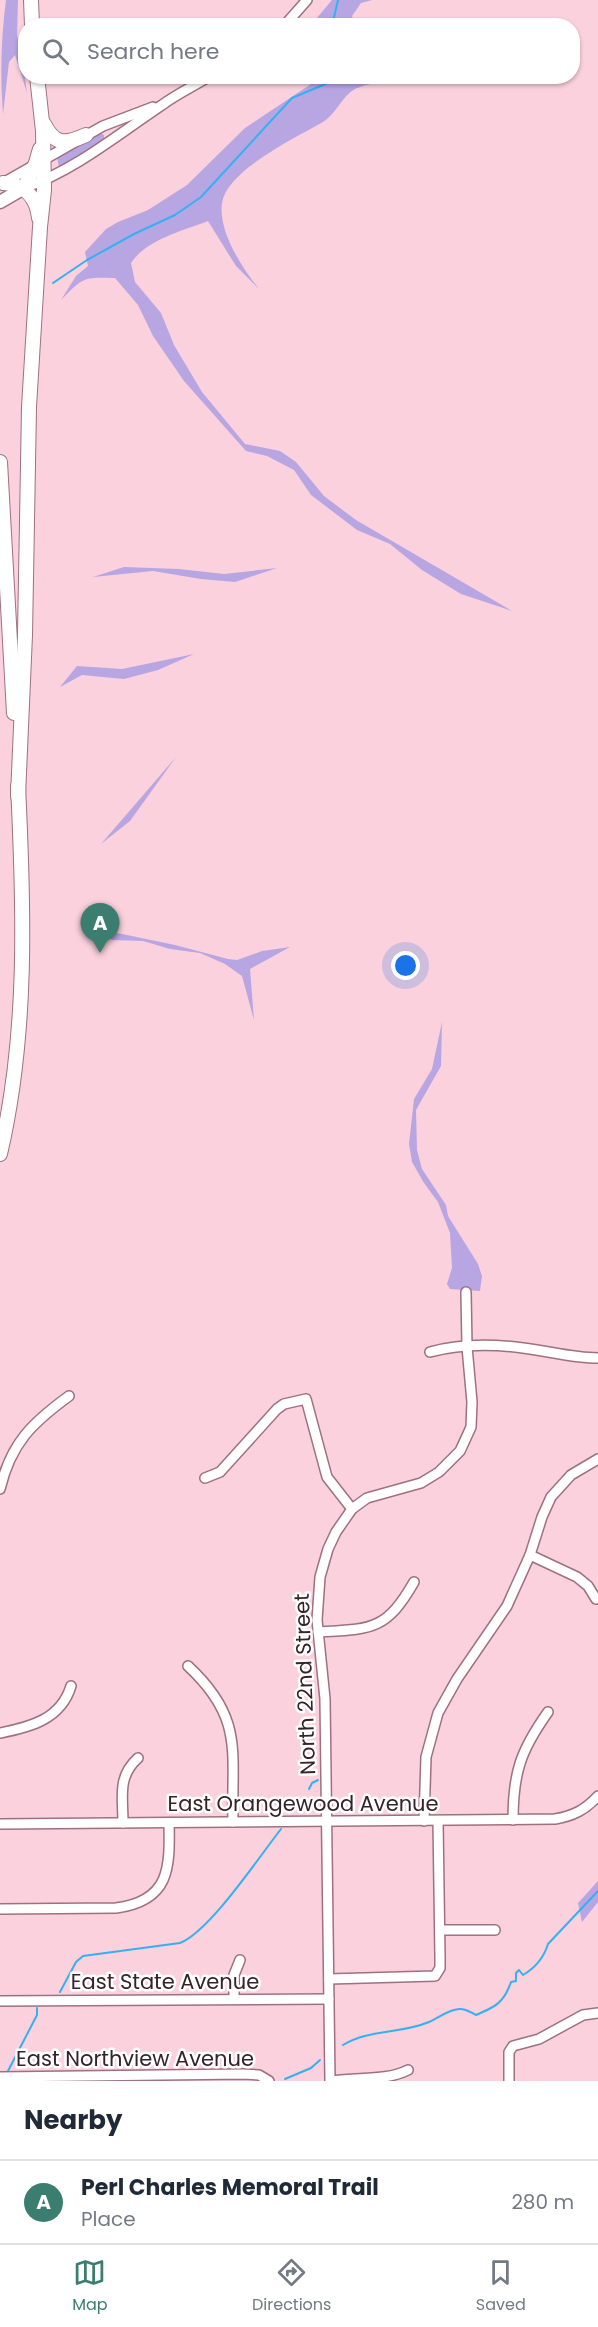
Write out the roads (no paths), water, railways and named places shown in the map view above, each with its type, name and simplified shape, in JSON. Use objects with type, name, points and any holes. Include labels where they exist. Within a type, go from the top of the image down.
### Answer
[{"type":"highway","points":[[31,0],[32,18]]},
{"type":"highway","points":[[18,796],[25,635],[29,407],[44,181],[40,161],[42,126],[38,84]]},
{"type":"highway","points":[[42,126],[58,141],[70,141],[86,135]]},
{"type":"highway","points":[[24,189],[40,161]]},
{"type":"highway","points":[[1,184],[13,184],[24,189],[37,206],[39,232]]},
{"type":"highway","points":[[0,462],[22,872],[22,995],[14,1070],[0,1154]]},
{"type":"main road","points":[[0,202],[24,189]]},
{"type":"street","points":[[291,18],[307,0]]},
{"type":"street","points":[[24,189],[44,181],[114,140],[197,84]]},
{"type":"street","points":[[1,184],[111,122],[167,102]]},
{"type":"street","name":"North 22nd Street","points":[[332,2081],[326,1821],[326,1699],[318,1632],[317,1597],[320,1577],[328,1549],[352,1509],[367,1498],[421,1482],[444,1468],[460,1450],[471,1427],[472,1402],[467,1347],[466,1292]]},
{"type":"street","points":[[430,1352],[467,1347],[505,1346],[598,1358]]},
{"type":"street","points":[[0,1489],[9,1461],[25,1433],[37,1419],[69,1396]]},
{"type":"street","points":[[205,1478],[220,1472],[284,1404],[306,1399],[327,1477],[352,1509]]},
{"type":"street","points":[[424,1821],[424,1771],[430,1737],[438,1713],[457,1679],[507,1606],[530,1555],[551,1497],[571,1475],[598,1459]]},
{"type":"street","points":[[530,1555],[577,1577],[588,1586],[596,1599]]},
{"type":"street","points":[[318,1632],[370,1627],[384,1622],[394,1613],[414,1582]]},
{"type":"street","points":[[188,1666],[211,1689],[222,1706],[227,1720],[232,1743],[233,1822]]},
{"type":"street","points":[[0,1733],[23,1728],[44,1719],[62,1707],[71,1686]]},
{"type":"street","points":[[513,1820],[515,1782],[519,1763],[530,1737],[548,1712]]},
{"type":"street","points":[[123,1822],[123,1778],[128,1767],[138,1758]]},
{"type":"street","name":"East Orangewood Avenue","points":[[0,1824],[513,1820],[568,1817],[581,1812],[598,1796]]},
{"type":"street","points":[[329,1979],[435,1976],[440,1968],[441,1930],[438,1821]]},
{"type":"street","points":[[0,1909],[116,1908],[133,1905],[147,1899],[156,1892],[166,1874],[170,1852],[169,1823]]},
{"type":"street","points":[[441,1930],[495,1930]]},
{"type":"street","points":[[234,1999],[234,1976],[240,1960]]},
{"type":"street","name":"East State Avenue","points":[[0,2001],[329,1999]]},
{"type":"street","points":[[509,2081],[509,2052],[513,2046],[539,2039],[583,2015],[598,2013]]},
{"type":"street","points":[[332,2081],[386,2080],[399,2077],[408,2070]]},
{"type":"street","name":"East Northview Avenue","points":[[0,2076],[243,2074],[259,2075],[269,2081]]},
{"type":"waterway","points":[[334,18],[338,0]]},
{"type":"waterway","points":[[53,283],[87,260],[175,215],[201,197],[292,98],[325,84]]},
{"type":"waterway","points":[[309,1789],[312,1783],[318,1780]]},
{"type":"waterway","points":[[60,1992],[76,1962],[83,1956],[180,1943],[192,1936],[219,1909],[281,1829]]},
{"type":"waterway","points":[[343,2045],[363,2036],[418,2026],[447,2012],[463,2009],[476,2015],[494,2007],[502,2000],[511,1982],[516,1981],[516,1973],[519,1970],[523,1975],[535,1966],[548,1944],[598,1891]]},
{"type":"waterway","points":[[8,2071],[37,2015],[37,2008]]},
{"type":"waterway","points":[[285,2079],[311,2068],[320,2060]]},
{"type":"place","name":"Perl Charles Memoral Trail","points":[[100,953]]}]
